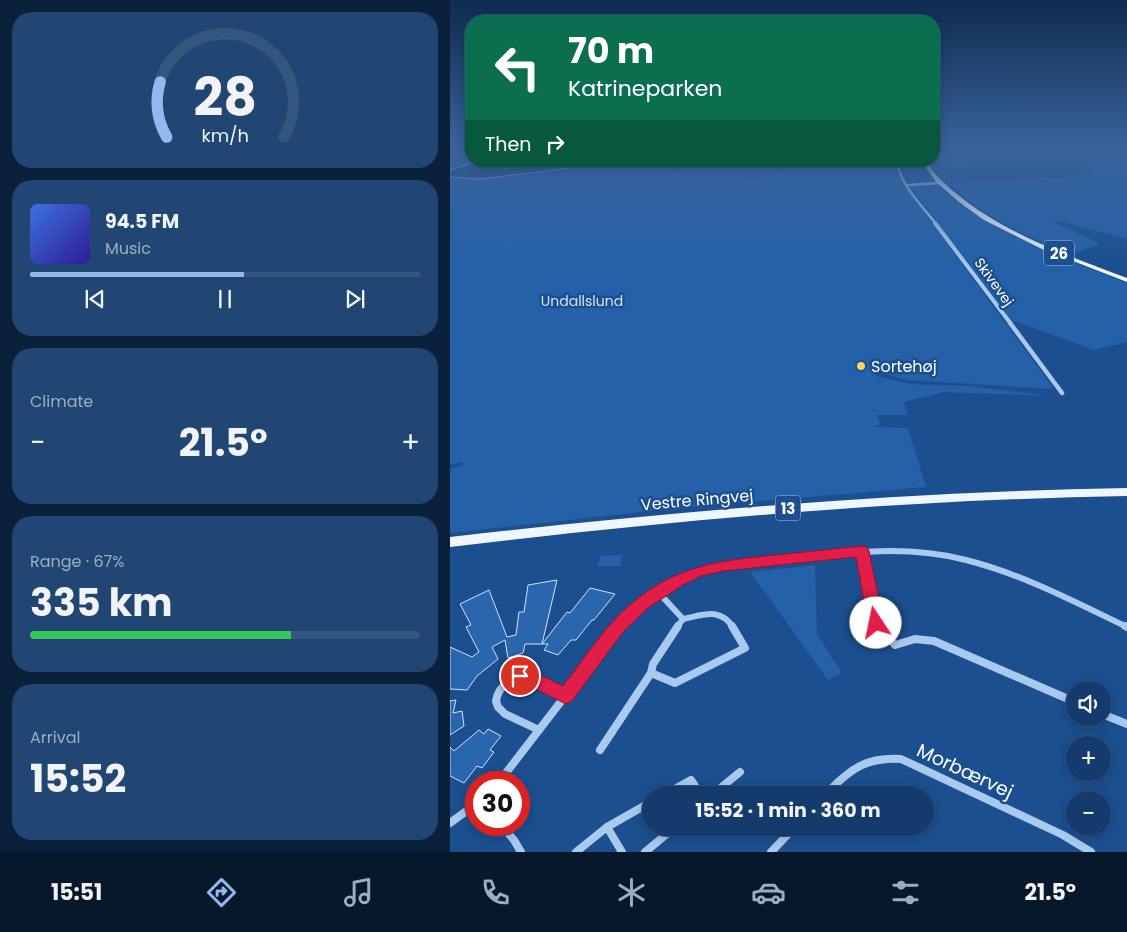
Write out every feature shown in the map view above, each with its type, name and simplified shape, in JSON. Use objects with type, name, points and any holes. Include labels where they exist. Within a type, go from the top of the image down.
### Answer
[{"type":"main road","name":"26","points":[[945,187],[970,207],[1025,238],[1127,280]]},
{"type":"main road","name":"Vestre Ringvej","points":[[450,542],[682,516],[840,504],[1011,495],[1127,492]]},
{"type":"street","name":"Skivevej","points":[[909,187],[1062,393]]},
{"type":"street","points":[[862,551],[876,623],[895,645],[915,639],[934,641],[1066,698]]},
{"type":"street","points":[[507,771],[618,627],[642,603],[658,592],[698,571],[724,566],[862,551],[908,551],[949,556],[1019,576],[1127,627]]},
{"type":"street","points":[[658,592],[683,619]]},
{"type":"street","points":[[600,750],[651,673],[653,664],[683,619],[716,612],[727,617],[745,648],[675,683],[651,673]]},
{"type":"street","points":[[539,730],[502,712],[497,707],[498,692],[504,684],[512,679],[528,677],[566,696]]},
{"type":"street","points":[[1111,718],[1127,724]]},
{"type":"street","name":"Morbærvej","points":[[834,786],[845,774],[868,761],[883,757],[901,759],[1063,835],[1091,852]]},
{"type":"street","points":[[723,786],[740,772]]},
{"type":"street","points":[[680,786],[691,780],[695,786]]},
{"type":"street","points":[[576,852],[607,827],[642,807]]},
{"type":"street","points":[[450,823],[465,813]]},
{"type":"street","points":[[607,827],[622,852]]},
{"type":"street","points":[[511,836],[521,852]]},
{"type":"street","points":[[644,852],[664,836]]},
{"type":"street","points":[[771,852],[786,836]]},
{"type":"green space","name":"Undallslund","points":[[450,187],[906,187],[1054,389],[907,380],[874,371],[877,376],[910,384],[967,386],[1052,396],[944,392],[904,402],[908,415],[877,415],[880,424],[875,427],[908,428],[926,487],[670,509],[450,533],[450,469],[463,466],[462,462],[450,465]]},
{"type":"green space","points":[[911,187],[938,187],[958,202],[1006,230],[1057,256],[1127,283],[1127,342],[1094,350],[1011,320]]},
{"type":"green space","points":[[953,187],[1127,187],[1127,239],[1060,221],[1053,222],[1099,243],[1096,246],[1069,254],[1005,225],[975,206]]},
{"type":"green space","points":[[622,555],[620,566],[597,566],[600,556]]},
{"type":"green space","points":[[815,565],[817,634],[842,673],[828,680],[750,572]]},
{"type":"building","points":[[557,580],[542,644],[525,644],[523,653],[508,658],[505,640],[492,647],[498,659],[477,676],[467,690],[450,689],[450,647],[472,657],[479,652],[466,627],[471,625],[460,604],[489,590],[507,637],[516,635],[519,612],[524,612],[528,585]]},
{"type":"building","points":[[590,588],[615,594],[576,640],[571,640],[558,655],[544,650],[548,644],[542,644],[567,612],[570,613]]},
{"type":"building","points":[[456,700],[453,713],[462,711],[464,726],[450,735],[450,701]]},
{"type":"building","points":[[488,729],[501,736],[490,750],[494,752],[482,768],[477,766],[473,771],[465,771],[464,783],[450,776],[450,747],[454,751],[479,730],[484,734]]},
{"type":"place","name":"Sortehøj","points":[[861,366]]},
{"type":"route","points":[[520,676],[528,677],[566,696],[618,627],[642,603],[678,580],[698,571],[724,566],[862,551],[876,623]]}]
